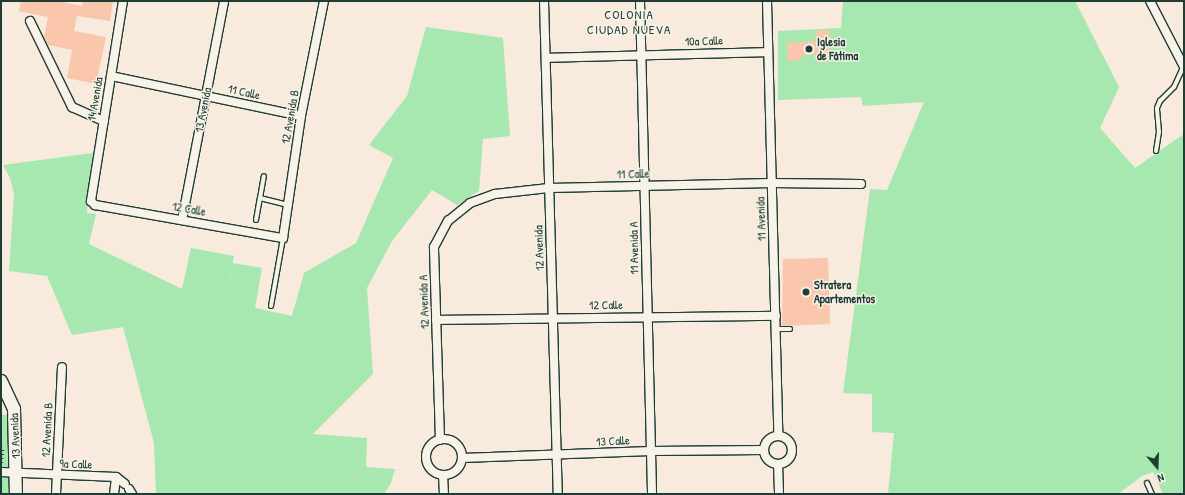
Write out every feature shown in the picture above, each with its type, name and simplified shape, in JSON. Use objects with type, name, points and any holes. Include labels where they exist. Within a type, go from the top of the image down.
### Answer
[{"type":"street","name":"14 Avenida","points":[[91,201],[123,1]]},
{"type":"street","name":"13 Avenida","points":[[182,220],[224,1]]},
{"type":"street","name":"12 Avenida B","points":[[283,238],[301,116],[324,1]]},
{"type":"street","name":"12 Avenida","points":[[544,1],[558,494]]},
{"type":"street","name":"11 Avenida A","points":[[640,1],[652,494]]},
{"type":"street","name":"11 Avenida","points":[[767,1],[778,435]]},
{"type":"street","points":[[1150,1],[1183,68]]},
{"type":"street","points":[[30,21],[72,107],[104,121]]},
{"type":"street","name":"10a Calle","points":[[546,58],[768,52]]},
{"type":"street","name":"11 Calle","points":[[111,76],[301,116]]},
{"type":"street","name":"11 Calle","points":[[495,194],[549,188],[645,185],[772,183],[861,184]]},
{"type":"street","name":"12 Avenida A","points":[[440,440],[434,247],[439,235],[448,221],[470,204],[495,194]]},
{"type":"street","name":"12 Calle","points":[[91,201],[95,205],[283,238]]},
{"type":"street","name":"12 Calle","points":[[436,320],[648,316],[776,316]]},
{"type":"street","name":"12 Avenida B","points":[[56,494],[62,367]]},
{"type":"street","name":"13 Avenida","points":[[1,381],[6,401],[14,409],[17,474],[16,494]]},
{"type":"street","points":[[778,435],[787,438],[793,450],[790,458],[778,464],[770,461],[764,450],[766,442],[778,435]]},
{"type":"street","points":[[440,440],[456,443],[462,458],[456,471],[443,475],[433,471],[427,462],[430,446],[440,440]]},
{"type":"street","name":"13 Calle","points":[[462,458],[651,451],[764,450]]},
{"type":"street","points":[[778,464],[778,494]]},
{"type":"street","name":"9a Calle","points":[[1,472],[116,478]]},
{"type":"street","points":[[443,475],[444,494]]},
{"type":"street","points":[[116,478],[129,489]]},
{"type":"street","points":[[114,494],[116,478]]},
{"type":"lane","points":[[1156,151],[1159,132],[1157,108],[1160,101],[1174,87],[1183,68]]},
{"type":"lane","points":[[256,220],[264,176]]},
{"type":"lane","points":[[260,198],[288,205]]},
{"type":"lane","points":[[271,306],[283,238]]},
{"type":"lane","points":[[776,329],[790,329]]},
{"type":"lane","points":[[1147,483],[1152,494]]},
{"type":"path","points":[[1,487],[3,443]]},
{"type":"green space","points":[[843,1],[1075,1],[1119,87],[1100,128],[1135,168],[1184,134],[1184,494],[1163,494],[1153,472],[1142,476],[1118,494],[888,494],[894,433],[872,432],[872,394],[843,393],[870,189],[887,190],[924,102],[863,106],[861,97],[778,100],[778,31],[841,28]]},
{"type":"green space","points":[[426,27],[503,38],[510,136],[483,139],[479,191],[457,205],[432,190],[392,241],[367,288],[373,374],[313,434],[367,438],[366,467],[395,469],[391,483],[384,494],[156,494],[154,443],[123,327],[72,335],[47,276],[9,271],[14,194],[10,178],[3,165],[93,153],[87,213],[96,214],[89,244],[182,289],[191,248],[234,256],[224,311],[233,263],[262,268],[255,308],[292,316],[304,273],[356,243],[393,158],[369,145],[407,96]]},
{"type":"green space","points":[[16,414],[12,494],[1,494],[1,415]]},
{"type":"building","points":[[21,1],[59,1],[82,6],[83,1],[113,1],[110,21],[77,16],[74,31],[106,37],[96,84],[67,78],[72,50],[48,45],[44,37],[48,17],[19,11]]},
{"type":"building","name":"Iglesia de Fátima","points":[[829,30],[831,61],[816,62],[816,54],[800,56],[801,60],[788,61],[787,43],[816,41],[815,31]]},
{"type":"building","name":"Stratera Apartementos","points":[[828,258],[830,324],[782,326],[783,259]]},
{"type":"place","name":"Iglesia de Fátima","points":[[809,49]]},
{"type":"place","name":"Stratera Apartementos","points":[[806,292]]},
{"type":"district","name":"COLONIA CIUDAD NUEVA","points":[[629,22]]}]
